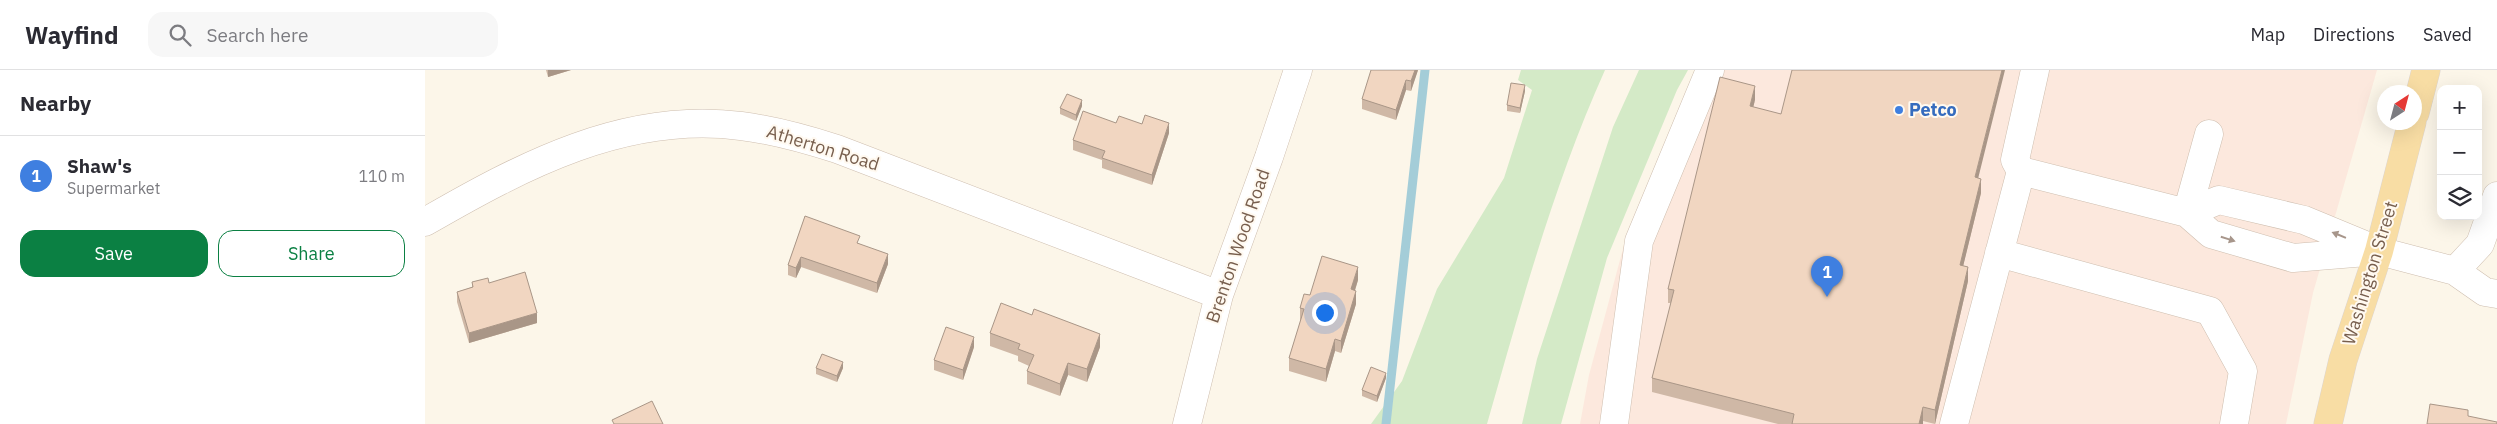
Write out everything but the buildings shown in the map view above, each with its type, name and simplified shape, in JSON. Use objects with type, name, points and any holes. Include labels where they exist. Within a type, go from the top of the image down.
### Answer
[{"type":"main road","points":[[2422,85],[2425,70]]},
{"type":"main road","name":"Washington Street","points":[[2328,424],[2343,360],[2379,251],[2410,130]]},
{"type":"street","name":"Brenton Wood Road","points":[[1187,424],[1219,295],[1297,70]]},
{"type":"street","points":[[1614,424],[1639,241],[1709,70]]},
{"type":"street","points":[[1954,424],[2021,171],[2015,160],[2035,70]]},
{"type":"street","name":"Atherton Road","points":[[425,222],[519,170],[573,147],[605,137],[675,125],[740,126],[796,136],[837,149],[1219,295]]},
{"type":"street","points":[[2187,213],[2209,134]]},
{"type":"street","points":[[2021,171],[2187,213],[2211,234],[2293,258],[2379,251]]},
{"type":"street","points":[[2455,271],[2480,244],[2497,196]]},
{"type":"street","points":[[2187,213],[2219,200],[2303,220],[2379,251],[2455,271],[2485,292],[2497,294]]},
{"type":"street","points":[[1999,253],[2210,311],[2243,372],[2234,424]]},
{"type":"shaded area","points":[[1701,70],[2377,70],[2313,293],[2286,424],[1580,424],[1589,375],[1627,234]]},
{"type":"green space","points":[[1521,70],[1605,70],[1554,200],[1487,424],[1371,424],[1402,381],[1437,289],[1504,178],[1532,90],[1518,80]]},
{"type":"green space","points":[[1639,70],[1688,70],[1677,90],[1607,258],[1561,424],[1522,424],[1537,359],[1613,127]]},
{"type":"waterway","points":[[1386,424],[1425,70]]},
{"type":"place","name":"Petco","points":[[1899,110]]},
{"type":"place","name":"Shaw's","points":[[1827,297]]}]
